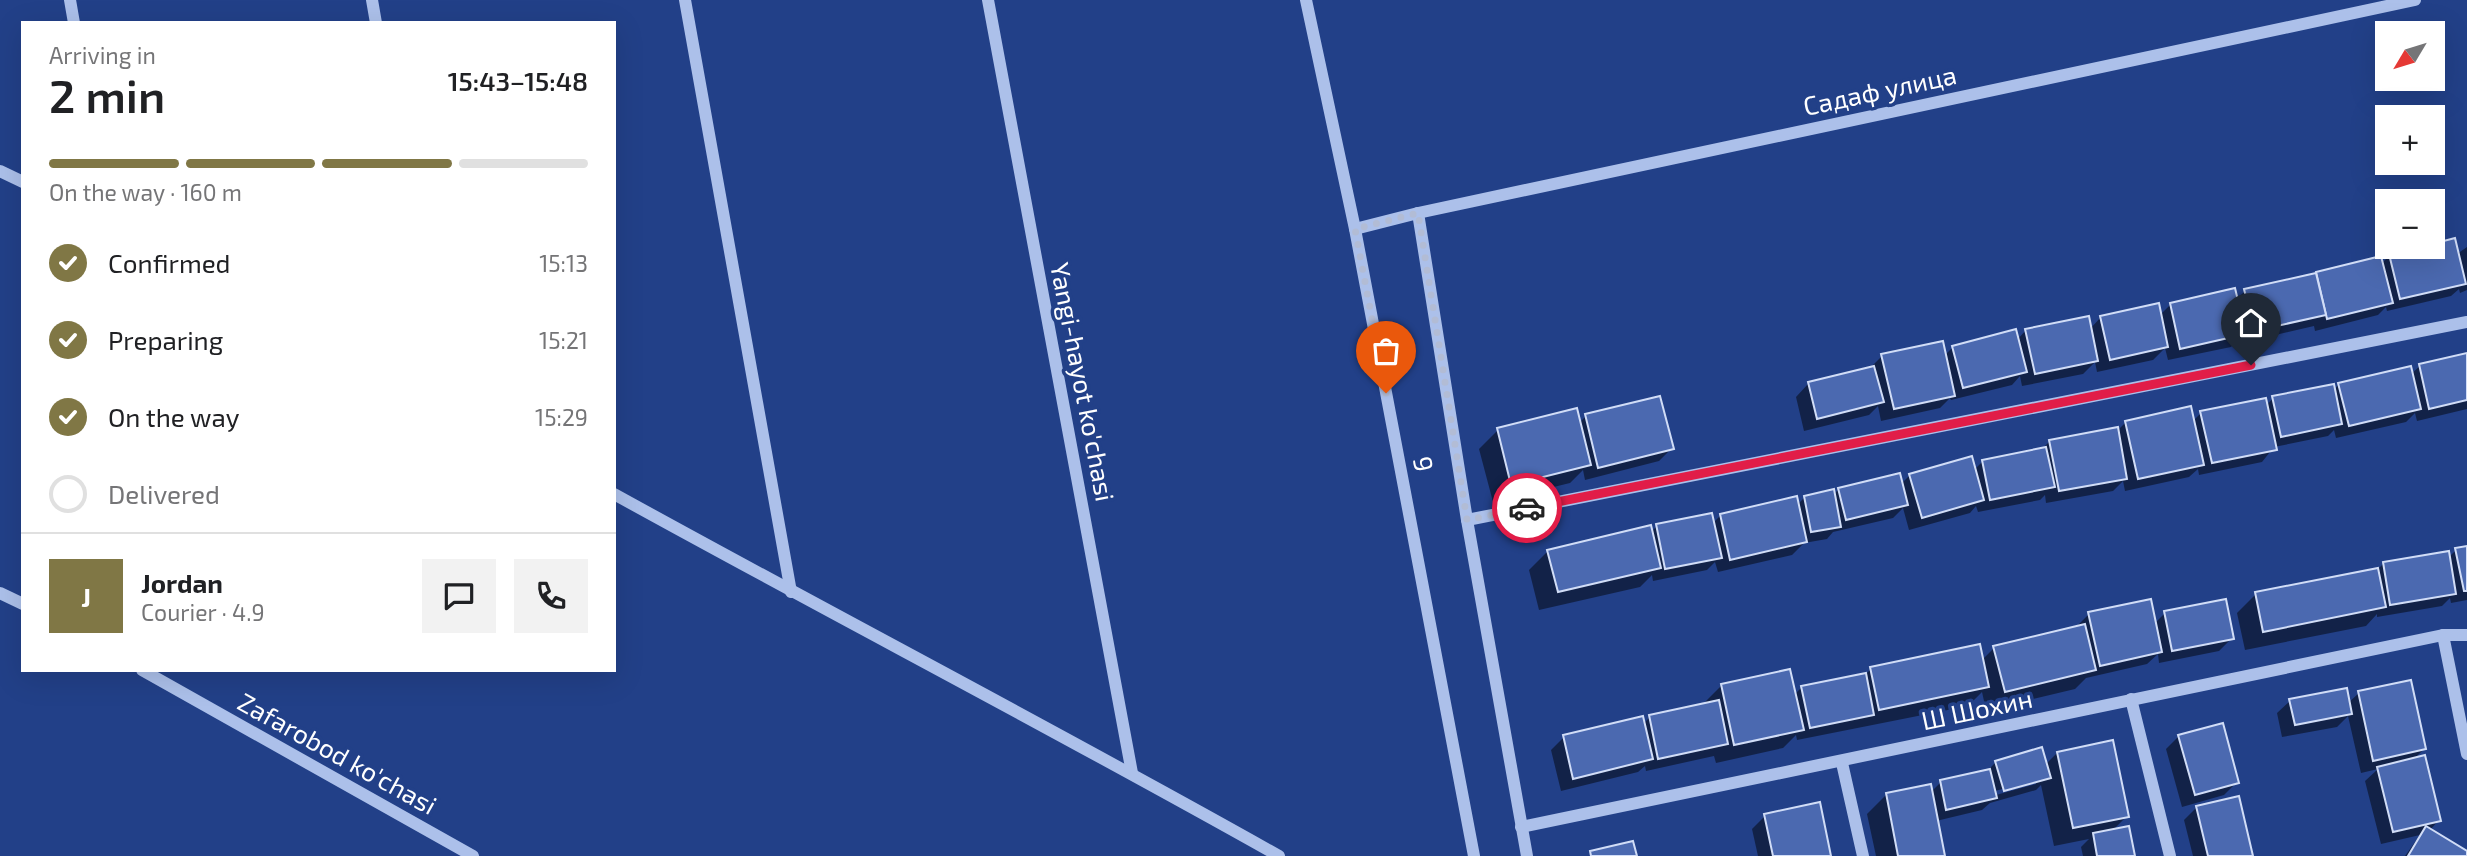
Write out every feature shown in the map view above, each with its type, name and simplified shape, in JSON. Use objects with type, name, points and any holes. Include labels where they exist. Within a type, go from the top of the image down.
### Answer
[{"type":"street","points":[[70,0],[74,21]]},
{"type":"street","points":[[372,0],[376,21]]},
{"type":"street","points":[[685,0],[791,592]]},
{"type":"street","name":"Yangi-hayot ko'chasi","points":[[988,0],[1132,773]]},
{"type":"street","name":"9","points":[[1306,0],[1355,229],[1474,856]]},
{"type":"street","name":"Садаф улица","points":[[1355,229],[1418,213],[2415,0]]},
{"type":"street","points":[[0,171],[21,181]]},
{"type":"street","points":[[1418,213],[1467,520],[1527,856]]},
{"type":"street","points":[[1467,520],[2467,322]]},
{"type":"street","points":[[616,495],[791,592],[1132,773],[1279,856]]},
{"type":"street","points":[[0,593],[21,603]]},
{"type":"street","points":[[2443,635],[2467,754]]},
{"type":"street","name":"Ш Шохин","points":[[1521,827],[1842,763],[2131,699],[2443,635],[2467,635]]},
{"type":"street","name":"Zafarobod ko'chasi","points":[[146,672],[472,856]]},
{"type":"street","points":[[2131,699],[2170,856]]},
{"type":"street","points":[[1842,763],[1863,856]]},
{"type":"building","points":[[2455,238],[2466,284],[2400,299],[2390,259],[2445,259],[2445,241]]},
{"type":"building","points":[[2375,257],[2382,259],[2393,303],[2327,319],[2316,272]]},
{"type":"building","points":[[2316,273],[2326,315],[2254,331],[2244,289]]},
{"type":"building","points":[[2235,288],[2246,334],[2180,349],[2170,303]]},
{"type":"building","points":[[2159,303],[2168,347],[2110,360],[2100,316]]},
{"type":"building","points":[[2089,316],[2098,361],[2035,374],[2025,329]]},
{"type":"building","points":[[2016,329],[2027,372],[1963,388],[1952,346]]},
{"type":"building","points":[[1943,341],[1955,396],[1894,409],[1881,354]]},
{"type":"building","points":[[2467,353],[2467,400],[2429,409],[2419,364]]},
{"type":"building","points":[[1874,366],[1884,402],[1817,419],[1808,382]]},
{"type":"building","points":[[2411,366],[2421,409],[2349,426],[2338,383]]},
{"type":"building","points":[[2334,384],[2342,424],[2281,437],[2272,396]]},
{"type":"building","points":[[1660,396],[1674,449],[1598,468],[1585,414]]},
{"type":"building","points":[[2266,398],[2277,450],[2212,463],[2200,411]]},
{"type":"building","points":[[2191,406],[2204,465],[2138,479],[2125,421]]},
{"type":"building","points":[[1577,408],[1591,465],[1511,485],[1497,428]]},
{"type":"building","points":[[2118,427],[2127,479],[2059,491],[2049,440]]},
{"type":"building","points":[[2046,447],[2055,487],[1990,500],[1982,460]]},
{"type":"building","points":[[1972,456],[1984,500],[1922,518],[1909,474]]},
{"type":"building","points":[[1900,473],[1908,505],[1846,520],[1838,488]]},
{"type":"building","points":[[1834,489],[1841,527],[1811,532],[1804,496]]},
{"type":"building","points":[[1797,496],[1807,542],[1730,560],[1720,514]]},
{"type":"building","points":[[1712,513],[1722,558],[1665,569],[1656,524]]},
{"type":"building","points":[[1651,525],[1661,568],[1558,592],[1547,550]]},
{"type":"building","points":[[2467,546],[2467,591],[2464,591],[2455,548]]},
{"type":"building","points":[[2449,551],[2456,594],[2390,605],[2383,562]]},
{"type":"building","points":[[2378,568],[2386,607],[2263,632],[2255,592]]},
{"type":"building","points":[[2151,599],[2162,652],[2100,666],[2088,612]]},
{"type":"building","points":[[2226,599],[2234,639],[2172,651],[2164,611]]},
{"type":"building","points":[[2085,624],[2096,670],[2005,692],[1993,646]]},
{"type":"building","points":[[1980,644],[1989,687],[1879,710],[1870,667]]},
{"type":"building","points":[[1790,669],[1804,730],[1734,745],[1721,684]]},
{"type":"building","points":[[1866,673],[1874,715],[1810,728],[1801,686]]},
{"type":"building","points":[[2411,680],[2426,749],[2373,761],[2358,691]]},
{"type":"building","points":[[2347,688],[2352,714],[2295,725],[2289,699]]},
{"type":"building","points":[[1719,700],[1728,744],[1658,759],[1649,715]]},
{"type":"building","points":[[1643,716],[1653,759],[1573,779],[1563,735]]},
{"type":"building","points":[[2223,723],[2239,783],[2195,795],[2178,735]]},
{"type":"building","points":[[2113,740],[2129,817],[2073,828],[2057,752]]},
{"type":"building","points":[[2042,747],[2051,778],[2004,791],[1995,761]]},
{"type":"building","points":[[2425,755],[2441,821],[2393,832],[2377,767]]},
{"type":"building","points":[[1990,769],[1997,798],[1946,810],[1940,780]]},
{"type":"building","points":[[1931,784],[1945,856],[1898,856],[1886,793]]},
{"type":"building","points":[[2239,796],[2253,856],[2208,856],[2196,806]]},
{"type":"building","points":[[1820,802],[1831,856],[1773,856],[1764,814]]},
{"type":"building","points":[[2129,826],[2135,856],[2097,856],[2093,833]]},
{"type":"building","points":[[2426,826],[2467,851],[2467,856],[2408,856]]},
{"type":"building","points":[[1633,841],[1637,856],[1591,856],[1590,851]]},
{"type":"way so far","points":[[1386,393],[1355,229],[1418,213],[1467,520],[1527,508]]},
{"type":"route","points":[[1527,508],[2251,365]]}]
